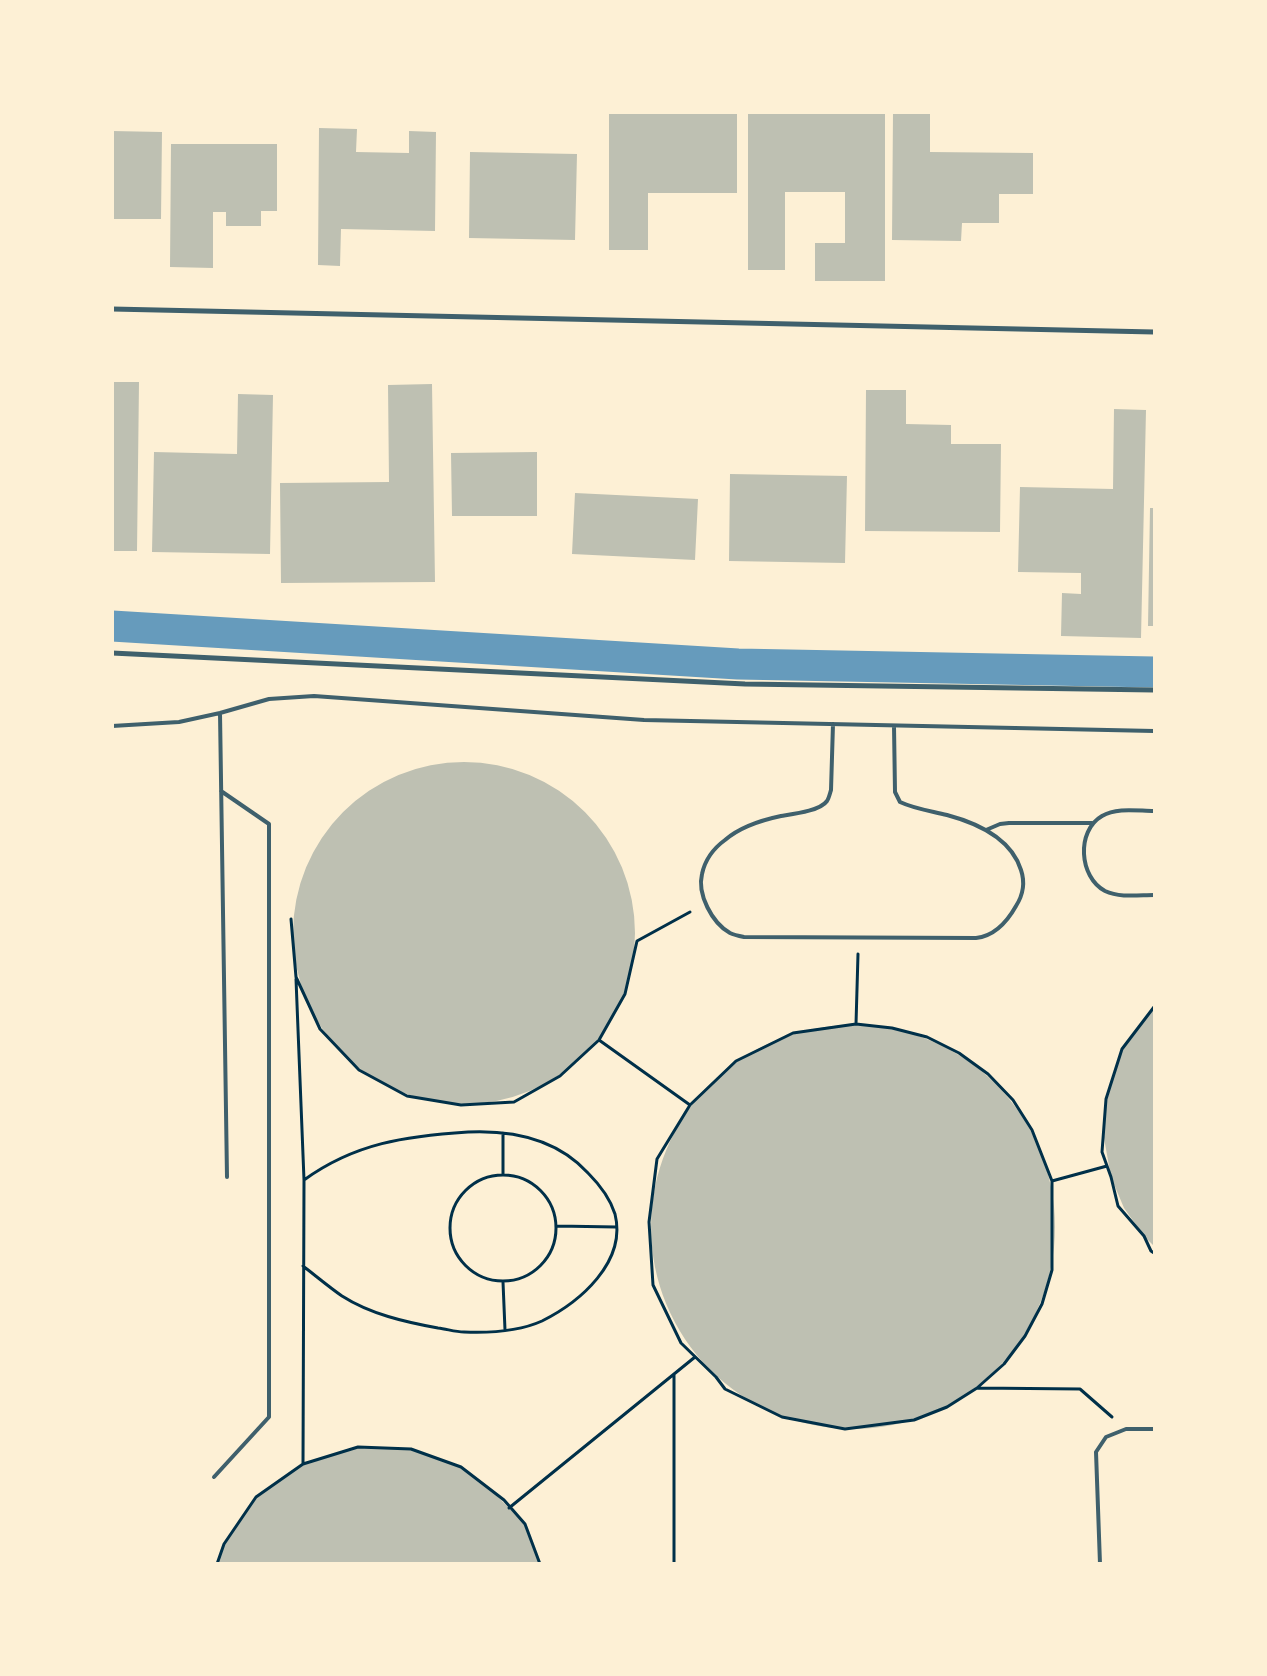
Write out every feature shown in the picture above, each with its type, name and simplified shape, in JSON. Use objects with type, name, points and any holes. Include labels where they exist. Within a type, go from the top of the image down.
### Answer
[{"type":"street","points":[[112,309],[1154,332]]},
{"type":"street","points":[[112,653],[745,684],[1154,690]]},
{"type":"lane","points":[[112,726],[179,722],[269,699],[314,696],[644,720],[1154,731]]},
{"type":"lane","points":[[220,713],[227,1177]]},
{"type":"lane","points":[[833,724],[831,790],[828,800],[819,807],[756,824],[735,833],[710,855],[702,875],[701,886],[712,915],[730,933],[737,936],[976,938],[993,933],[1010,916],[1021,896],[1023,876],[1015,856],[1000,840],[986,830],[954,817],[910,807],[900,802],[895,792],[894,726]]},
{"type":"lane","points":[[214,1477],[269,1417],[269,824],[221,791]]},
{"type":"lane","points":[[1154,811],[1117,811],[1103,815],[1092,823],[1085,838],[1084,854],[1087,869],[1094,881],[1105,890],[1120,895],[1154,895]]},
{"type":"lane","points":[[986,830],[1000,824],[1009,823],[1092,823]]},
{"type":"lane","points":[[1100,1564],[1096,1452],[1106,1437],[1126,1429],[1154,1429]]},
{"type":"path","points":[[296,977],[320,1029],[359,1070],[407,1096],[461,1105],[514,1102],[560,1076],[599,1040],[625,994],[637,941],[706,903]]},
{"type":"path","points":[[291,919],[296,977],[304,1180],[303,1464]]},
{"type":"path","points":[[856,1024],[858,938]]},
{"type":"path","points":[[1154,1007],[1122,1049],[1106,1100],[1102,1152],[1118,1206],[1144,1236],[1154,1253]]},
{"type":"path","points":[[856,1024],[892,1028],[927,1037],[959,1054],[988,1074],[1013,1100],[1032,1130],[1052,1181],[1052,1270],[1042,1304],[1025,1336],[1004,1364],[977,1388],[947,1407],[914,1420],[844,1429],[782,1417],[725,1389],[716,1377],[681,1343],[653,1285],[649,1222],[657,1159],[690,1105],[736,1061],[793,1033],[856,1024]]},
{"type":"path","points":[[599,1040],[690,1105]]},
{"type":"path","points":[[303,1266],[343,1296],[365,1308],[391,1318],[463,1332],[504,1330],[519,1328],[541,1321],[564,1308],[588,1289],[606,1266],[614,1250],[616,1227],[615,1214],[609,1200],[596,1181],[580,1164],[561,1150],[519,1134],[490,1132],[425,1135],[381,1143],[344,1156],[324,1166],[304,1180]]},
{"type":"path","points":[[502,1133],[503,1174]]},
{"type":"path","points":[[1052,1181],[1107,1166]]},
{"type":"path","points":[[503,1174],[517,1176],[533,1183],[546,1194],[554,1210],[557,1226],[554,1243],[547,1258],[535,1270],[520,1279],[503,1282],[485,1279],[469,1270],[457,1256],[450,1238],[449,1220],[455,1202],[467,1188],[482,1178],[503,1174]]},
{"type":"path","points":[[557,1226],[616,1227]]},
{"type":"path","points":[[503,1282],[504,1330]]},
{"type":"path","points":[[509,1508],[695,1357]]},
{"type":"path","points":[[674,1374],[674,1564]]},
{"type":"path","points":[[977,1388],[1080,1389],[1126,1429]]},
{"type":"path","points":[[217,1564],[224,1544],[256,1497],[303,1464],[358,1447],[411,1449],[462,1467],[504,1500],[509,1508],[525,1524],[540,1564]]},
{"type":"building","points":[[609,112],[737,112],[737,193],[648,193],[648,250],[609,250]]},
{"type":"building","points":[[748,112],[885,112],[885,281],[815,281],[815,243],[845,243],[845,192],[785,192],[785,270],[748,270]]},
{"type":"building","points":[[893,113],[930,113],[930,152],[1033,153],[1033,194],[999,194],[999,223],[962,223],[961,241],[892,240]]},
{"type":"building","points":[[319,128],[357,129],[356,152],[409,153],[409,131],[436,132],[435,231],[341,229],[340,266],[318,265]]},
{"type":"building","points":[[112,131],[162,132],[161,219],[112,219]]},
{"type":"building","points":[[171,144],[277,144],[277,211],[261,211],[261,226],[226,226],[226,212],[213,212],[213,268],[170,267]]},
{"type":"building","points":[[470,152],[577,154],[575,240],[469,238]]},
{"type":"building","points":[[112,382],[139,382],[137,551],[112,551]]},
{"type":"building","points":[[432,384],[435,582],[281,583],[280,483],[389,482],[388,385]]},
{"type":"building","points":[[866,390],[906,390],[906,424],[951,425],[951,444],[1001,444],[1000,532],[865,531]]},
{"type":"building","points":[[238,394],[273,395],[270,554],[152,552],[154,452],[237,454]]},
{"type":"building","points":[[1114,409],[1146,410],[1141,638],[1061,636],[1062,593],[1081,594],[1081,573],[1018,572],[1020,487],[1113,489]]},
{"type":"building","points":[[537,452],[537,516],[452,516],[451,453]]},
{"type":"building","points":[[730,474],[847,476],[845,563],[729,561]]},
{"type":"building","points":[[575,493],[698,499],[695,560],[572,554]]},
{"type":"building","points":[[1150,508],[1154,508],[1154,626],[1148,626]]},
{"type":"building","points":[[464,762],[497,765],[530,775],[559,791],[585,812],[606,838],[622,867],[632,900],[635,933],[632,966],[622,999],[606,1028],[585,1054],[559,1075],[530,1091],[497,1101],[464,1104],[431,1101],[398,1091],[369,1075],[343,1054],[322,1028],[306,999],[296,966],[293,933],[296,900],[306,867],[322,838],[343,812],[369,791],[398,775],[431,765]]},
{"type":"building","points":[[1154,1007],[1154,1246],[1144,1236],[1124,1208],[1111,1177],[1104,1138],[1106,1099],[1122,1049]]},
{"type":"building","points":[[853,1025],[892,1029],[912,1033],[930,1040],[965,1059],[996,1084],[1021,1115],[1040,1150],[1047,1168],[1051,1188],[1055,1227],[1051,1266],[1047,1286],[1040,1304],[1021,1339],[996,1370],[965,1395],[930,1414],[912,1421],[892,1425],[853,1429],[814,1425],[794,1421],[776,1414],[741,1395],[710,1370],[685,1339],[666,1304],[659,1286],[655,1266],[651,1227],[655,1188],[659,1168],[666,1150],[685,1115],[710,1084],[741,1059],[776,1040],[794,1033],[814,1029]]},
{"type":"building","points":[[358,1447],[411,1449],[461,1467],[494,1493],[525,1524],[540,1564],[217,1564],[224,1544],[256,1497],[303,1464]]},
{"type":"waterway","points":[[112,626],[738,664],[1154,672]]}]
